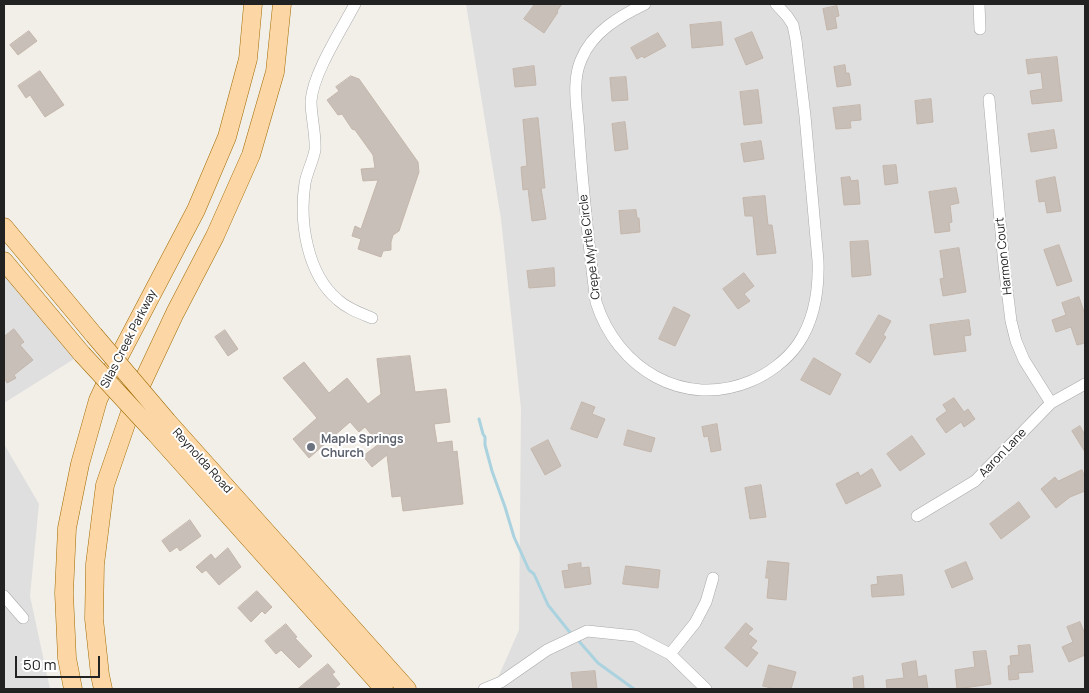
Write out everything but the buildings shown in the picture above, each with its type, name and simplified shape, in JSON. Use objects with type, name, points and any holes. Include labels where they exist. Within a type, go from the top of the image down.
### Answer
[{"type":"main road","name":"Silas Creek Parkway","points":[[73,689],[67,658],[64,594],[67,528],[80,464],[98,400],[196,210],[227,137],[248,59],[253,4]]},
{"type":"main road","points":[[103,689],[94,619],[95,564],[106,485],[135,398],[175,313],[215,236],[251,155],[275,72],[282,4]]},
{"type":"main road","name":"Reynolda Road","points":[[4,227],[94,335],[161,427],[384,689]]},
{"type":"main road","name":"Reynolda Road","points":[[4,261],[82,354],[161,427],[408,689]]},
{"type":"street","points":[[356,4],[327,56],[313,87],[311,100],[314,152],[305,183],[305,224],[309,250],[316,270],[327,289],[339,301],[353,310],[372,318]]},
{"type":"street","name":"Crepe Myrtle Circle","points":[[645,4],[617,19],[599,34],[585,52],[577,71],[576,87],[582,174],[596,302],[607,327],[620,348],[647,372],[659,380],[674,386],[710,391],[732,388],[759,378],[788,356],[806,331],[817,296],[819,281],[818,260],[796,40],[793,25],[776,4]]},
{"type":"street","points":[[978,4],[980,29]]},
{"type":"street","name":"Harmon Court","points":[[989,99],[1011,320],[1016,341],[1024,360],[1051,404]]},
{"type":"street","name":"Aaron Lane","points":[[917,516],[975,481],[1051,404],[1085,384]]},
{"type":"street","points":[[670,654],[706,602],[713,578]]},
{"type":"street","points":[[4,596],[23,618]]},
{"type":"street","points":[[484,689],[501,682],[547,650],[587,631],[635,636],[670,654],[706,689]]},
{"type":"shaded area","points":[[466,4],[1085,4],[1085,689],[493,689],[519,630],[521,409],[501,219]]},
{"type":"shaded area","points":[[4,273],[82,354],[4,403]]},
{"type":"shaded area","points":[[4,444],[39,504],[30,596],[50,689],[4,689]]},
{"type":"waterway","points":[[479,419],[492,471],[514,537],[548,605],[572,635]]},
{"type":"waterway","points":[[577,639],[598,663],[634,689]]},
{"type":"place","name":"Maple Springs Church","points":[[311,447]]}]
